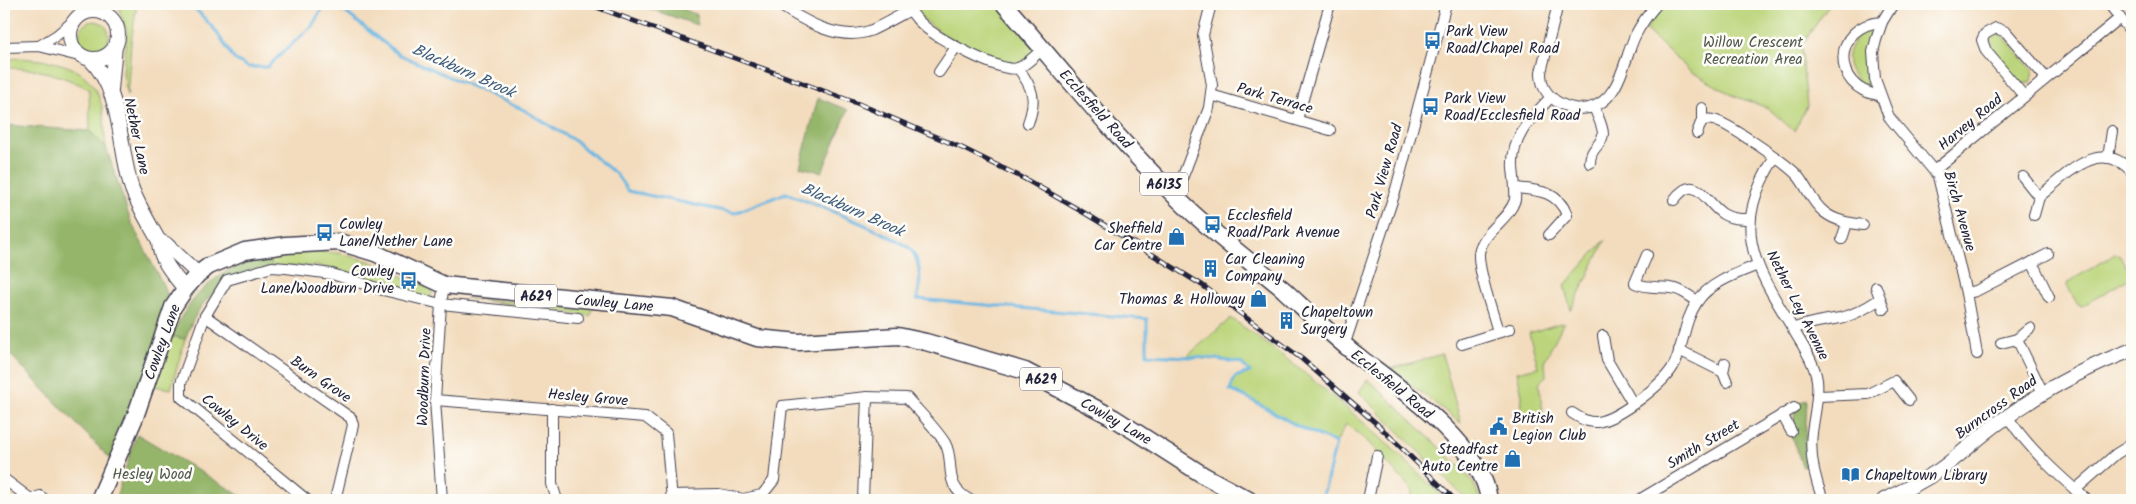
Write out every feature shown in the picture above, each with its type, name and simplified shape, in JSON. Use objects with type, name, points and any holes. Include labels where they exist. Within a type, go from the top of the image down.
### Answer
[{"type":"main road","points":[[80,16],[110,11],[117,31],[115,46],[105,56],[87,58],[77,52],[70,39],[70,32],[80,16],[96,4]]},
{"type":"main road","name":"Ecclesfield Road","points":[[1004,4],[1175,197],[1344,346],[1399,387],[1449,430],[1480,474],[1488,490],[1489,500]]},
{"type":"main road","name":"Nether Lane","points":[[115,46],[111,90],[123,157],[133,191],[159,241],[159,249],[162,256],[185,289]]},
{"type":"main road","name":"Nether Lane","points":[[87,58],[98,67],[111,90]]},
{"type":"main road","name":"Nether Lane","points":[[159,241],[166,244],[198,274]]},
{"type":"main road","name":"Cowley Lane","points":[[99,500],[135,418],[173,307],[198,274],[209,266],[245,250],[286,245],[339,242],[375,253],[444,285],[538,296],[672,308],[757,338],[799,342],[898,336],[926,342],[1026,371],[1114,418],[1203,474],[1249,500]]},
{"type":"main road","name":"Burncross Road","points":[[1884,500],[1916,485],[1940,470],[2007,416],[2043,393],[2072,377],[2132,350]]},
{"type":"street","points":[[778,4],[824,29],[850,34],[870,30],[909,7],[925,27],[956,47],[1004,68],[1018,68],[1043,48]]},
{"type":"street","points":[[1175,197],[1209,108],[1212,95],[1203,35],[1211,4]]},
{"type":"street","points":[[1297,120],[1330,4]]},
{"type":"street","name":"Park View Road","points":[[1344,346],[1396,189],[1446,4]]},
{"type":"street","points":[[1558,4],[1541,72],[1541,82],[1551,97],[1572,108],[1582,109],[1594,107],[1601,103],[1615,87],[1636,35],[1657,4]]},
{"type":"street","name":"Birch Avenue","points":[[1893,4],[1882,22],[1873,52],[1874,79],[1888,117],[1934,170],[1942,189],[1966,292],[1977,354]]},
{"type":"street","points":[[2109,4],[2131,29]]},
{"type":"street","points":[[39,46],[57,35],[80,16]]},
{"type":"street","name":"Harvey Road","points":[[1934,170],[2120,18]]},
{"type":"street","points":[[1879,95],[1867,93],[1858,88],[1845,71],[1843,58],[1844,46],[1850,36],[1860,27],[1869,23],[1882,22]]},
{"type":"street","name":"Harvey Road","points":[[2024,96],[1986,51],[1982,40],[1985,34],[1996,28],[2006,32],[2046,78]]},
{"type":"street","points":[[4,47],[39,46],[87,58]]},
{"type":"street","points":[[938,74],[956,47]]},
{"type":"street","points":[[1018,68],[1032,89],[1033,108],[1028,123]]},
{"type":"street","name":"Park Terrace","points":[[1212,95],[1330,130]]},
{"type":"street","points":[[1498,332],[1484,280],[1479,254],[1481,245],[1513,206],[1516,188],[1513,168],[1515,142],[1530,119],[1551,97]]},
{"type":"street","points":[[1590,163],[1590,154],[1602,140],[1603,134],[1594,107]]},
{"type":"street","points":[[1697,133],[1702,120],[1702,108]]},
{"type":"street","points":[[1702,120],[1713,120],[1724,124],[1775,157],[1796,174],[1816,205],[1824,212],[1847,223],[1863,226]]},
{"type":"street","points":[[2108,158],[2112,131]]},
{"type":"street","name":"Nether Ley Avenue","points":[[1775,157],[1758,187],[1750,219],[1751,240],[1758,265],[1813,366],[1818,396],[1811,435],[1812,454],[1815,477],[1823,500]]},
{"type":"street","points":[[2034,215],[2040,197],[2086,161],[2096,157],[2108,158],[2123,162],[2132,172]]},
{"type":"street","points":[[2023,177],[2040,197]]},
{"type":"street","points":[[1516,188],[1540,190],[1551,194],[1560,201],[1567,215],[1549,235]]},
{"type":"street","points":[[1674,200],[1679,193],[1686,189],[1695,188],[1703,193],[1721,213],[1736,219],[1750,219]]},
{"type":"street","points":[[1842,239],[1847,223]]},
{"type":"street","points":[[1966,292],[1976,291],[2048,254]]},
{"type":"street","points":[[1647,256],[1635,283],[1642,286],[1678,289],[1697,301]]},
{"type":"street","points":[[2032,262],[2049,297]]},
{"type":"street","points":[[1572,414],[1588,421],[1598,422],[1615,415],[1633,404],[1661,383],[1675,363],[1687,322],[1697,301],[1722,282],[1758,265]]},
{"type":"street","name":"Cowley Drive","points":[[307,500],[180,397],[181,383],[205,316],[227,280],[272,267],[332,274],[383,290],[441,304],[578,318]]},
{"type":"street","name":"Woodburn Drive","points":[[442,500],[435,400],[441,304],[444,285]]},
{"type":"street","points":[[1876,287],[1884,309]]},
{"type":"street","points":[[1793,329],[1809,322],[1854,314],[1880,299]]},
{"type":"street","name":"Burn Grove","points":[[205,316],[351,418],[352,425],[335,500]]},
{"type":"street","points":[[2000,344],[2018,339],[2030,328]]},
{"type":"street","points":[[1462,344],[1510,329]]},
{"type":"street","points":[[1603,336],[1607,360],[1633,404]]},
{"type":"street","points":[[2018,339],[2043,393]]},
{"type":"street","points":[[1679,350],[1725,372]]},
{"type":"street","points":[[1818,396],[1868,394],[1894,381],[1909,400]]},
{"type":"street","points":[[863,499],[867,397]]},
{"type":"street","points":[[672,498],[719,494],[743,499],[762,495],[774,480],[782,406],[867,397],[907,398],[946,444],[952,480],[961,495],[970,500]]},
{"type":"street","name":"Hesley Grove","points":[[435,400],[645,418],[666,433],[672,498]]},
{"type":"street","name":"Smith Street","points":[[1639,500],[1794,408]]},
{"type":"street","points":[[552,409],[552,484],[557,500]]},
{"type":"street","points":[[1782,414],[1791,431]]},
{"type":"street","points":[[2007,416],[2032,449],[2087,500]]},
{"type":"street","points":[[2075,490],[2116,454],[2132,444]]},
{"type":"street","points":[[1368,500],[1377,456]]},
{"type":"street","points":[[4,479],[32,499],[40,496],[46,500]]},
{"type":"green space","points":[[120,4],[137,4],[131,42],[127,96],[123,73],[127,33],[120,13]]},
{"type":"green space","points":[[636,4],[671,4],[697,15],[697,25]]},
{"type":"green space","points":[[913,4],[1001,4],[1039,47],[1018,64],[1008,64],[994,60],[943,34],[918,13]]},
{"type":"green space","name":"Willow Crescent Recreation Area","points":[[1668,4],[1830,4],[1801,46],[1807,106],[1794,131],[1768,108],[1734,96],[1690,71],[1646,30],[1651,20]]},
{"type":"green space","points":[[94,21],[100,22],[108,30],[108,42],[100,50],[94,51],[88,50],[80,42],[79,36],[80,30],[88,22]]},
{"type":"green space","points":[[1871,26],[1865,60],[1867,89],[1851,73],[1848,56],[1854,41]]},
{"type":"green space","points":[[1999,33],[2033,71],[2031,81],[2028,83],[2019,83],[1999,62],[1990,49],[1987,37]]},
{"type":"green space","points":[[19,58],[68,66],[87,78],[102,105],[106,147],[90,131],[89,89],[68,79],[48,73],[27,69],[4,68],[4,60]]},
{"type":"green space","points":[[818,98],[848,110],[822,172],[800,167]]},
{"type":"green space","points":[[4,125],[90,131],[106,147],[131,222],[167,293],[158,343],[113,462],[4,348]]},
{"type":"green space","points":[[1606,239],[1571,310],[1564,286]]},
{"type":"green space","points":[[306,250],[338,253],[369,261],[406,278],[432,287],[431,301],[367,279],[318,266],[272,267],[269,255]]},
{"type":"green space","points":[[2114,253],[2119,255],[2131,275],[2130,278],[2082,306],[2078,305],[2067,286],[2068,282],[2109,258]]},
{"type":"green space","points":[[269,255],[272,267],[228,284],[208,298],[192,321],[185,339],[171,336],[189,306],[210,283],[236,267]]},
{"type":"green space","points":[[465,298],[592,308],[590,316]]},
{"type":"green space","points":[[1231,318],[1343,404],[1446,500],[1411,499],[1412,490],[1368,442],[1346,424],[1336,443],[1299,427],[1250,399],[1230,390],[1235,377],[1250,372],[1241,363],[1186,357]]},
{"type":"green space","points":[[1564,322],[1545,360],[1546,376],[1539,383],[1543,416],[1521,414],[1522,395],[1517,372],[1538,367],[1529,333]]},
{"type":"green space","points":[[171,336],[185,339],[171,389],[154,386]]},
{"type":"green space","points":[[1442,354],[1461,423],[1390,369]]},
{"type":"green space","points":[[1368,379],[1465,472],[1475,486],[1480,500],[1467,500],[1359,392]]},
{"type":"green space","points":[[1807,399],[1805,446],[1808,466],[1803,467],[1791,436],[1796,432],[1793,425],[1796,404]]},
{"type":"green space","name":"Hesley Wood","points":[[137,434],[248,500],[115,500]]},
{"type":"waterway","name":"Blackburn Brook","points":[[191,4],[215,30],[234,59],[248,67],[267,67],[312,26],[325,4]]},
{"type":"waterway","name":"Blackburn Brook","points":[[335,4],[398,54],[524,110],[575,141],[616,174],[628,191],[734,213],[786,193],[873,228],[912,251],[919,269],[920,281],[917,299],[1147,319],[1147,355],[1209,358],[1241,363],[1250,372],[1235,377],[1230,390],[1250,399],[1299,427],[1336,443],[1322,500]]},
{"type":"railway","points":[[588,4],[859,104],[962,148],[1025,179],[1088,215],[1202,285],[1302,359],[1378,425],[1455,500]]},
{"type":"place","name":"Park View Road/Chapel Road","points":[[1432,40]]},
{"type":"place","name":"Park View Road/Ecclesfield Road","points":[[1430,107]]},
{"type":"place","name":"Ecclesfield Road/Park Avenue","points":[[1213,224]]},
{"type":"place","name":"Cowley Lane/Nether Lane","points":[[325,233]]},
{"type":"place","name":"Sheffield Car Centre","points":[[1176,237]]},
{"type":"place","name":"Car Cleaning Company","points":[[1211,268]]},
{"type":"place","name":"Cowley Lane/Woodburn Drive","points":[[408,280]]},
{"type":"place","name":"Thomas & Holloway","points":[[1259,299]]},
{"type":"place","name":"Chapeltown Surgery","points":[[1287,321]]},
{"type":"place","name":"British Legion Club","points":[[1498,427]]},
{"type":"place","name":"Steadfast Auto Centre","points":[[1512,458]]},
{"type":"place","name":"Chapeltown Library","points":[[1851,475]]}]
